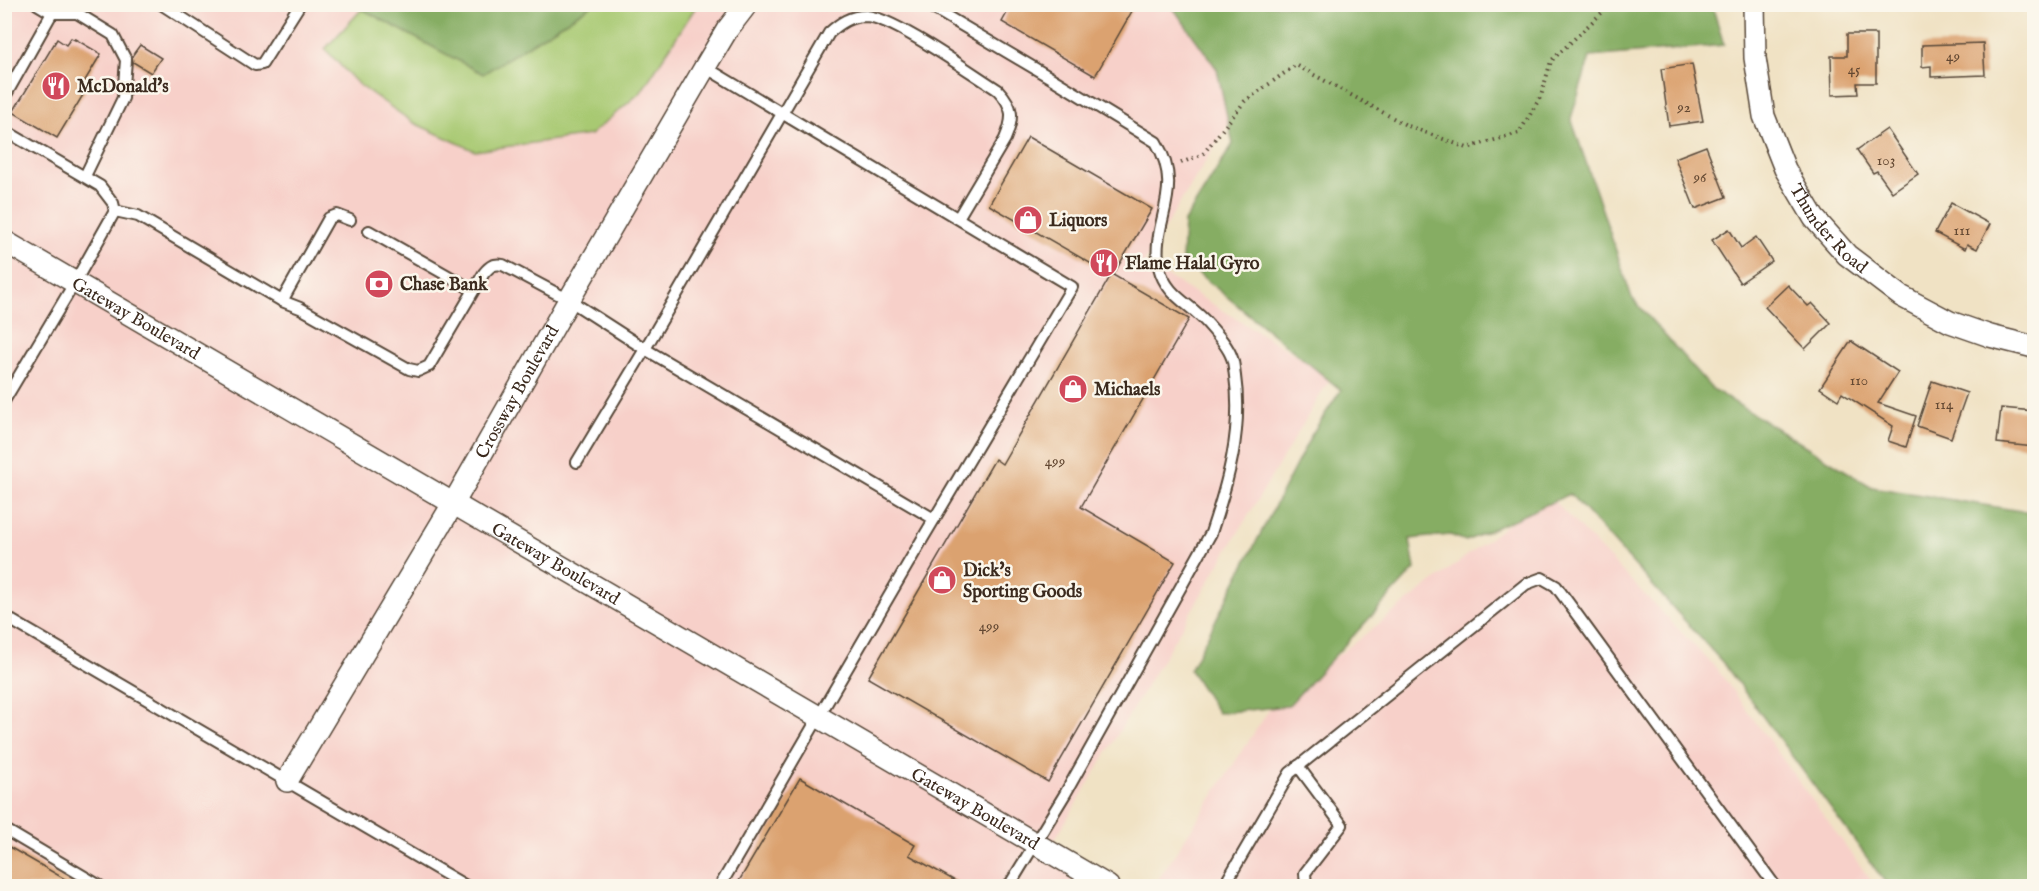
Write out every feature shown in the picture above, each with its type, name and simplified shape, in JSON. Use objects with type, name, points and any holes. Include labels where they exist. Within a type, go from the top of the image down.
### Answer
[{"type":"street","name":"Crossway Boulevard","points":[[287,781],[453,504],[705,67],[747,4]]},
{"type":"street","name":"Thunder Road","points":[[1754,4],[1755,58],[1764,116],[1785,169],[1814,218],[1847,255],[1901,296],[1950,322],[1990,336],[2034,347]]},
{"type":"street","name":"Gateway Boulevard","points":[[4,240],[1108,886]]},
{"type":"lane","points":[[37,4],[52,13],[77,13],[113,35],[126,60],[123,98],[85,176]]},
{"type":"lane","points":[[162,4],[255,65],[262,64],[300,4]]},
{"type":"lane","points":[[926,4],[1156,142],[1164,157],[1168,201],[1156,252],[1162,279],[1177,297],[1206,322],[1232,358],[1238,398],[1235,442],[1224,494],[1211,532],[1010,886]]},
{"type":"lane","points":[[4,98],[52,13]]},
{"type":"lane","points":[[577,462],[829,33],[840,23],[854,17],[867,16],[894,25],[998,90],[1007,99],[1011,112],[1011,126],[957,218]]},
{"type":"lane","points":[[705,67],[1072,287],[720,886]]},
{"type":"lane","points":[[4,130],[85,176],[108,194],[115,211],[4,400]]},
{"type":"lane","points":[[115,211],[138,216],[282,301],[300,308],[410,369],[418,371],[429,366],[473,290],[490,266],[496,263],[503,265],[569,300],[645,349],[934,519]]},
{"type":"lane","points":[[282,301],[329,218],[337,214],[350,220]]},
{"type":"lane","points":[[369,231],[473,290]]},
{"type":"lane","points":[[1224,886],[1290,772],[1526,584],[1542,578],[1556,586],[1775,886]]},
{"type":"lane","points":[[4,616],[466,886]]},
{"type":"lane","points":[[1298,766],[1342,825],[1305,873],[1306,886]]},
{"type":"lane","points":[[4,829],[100,886]]},
{"type":"path","points":[[1166,168],[1203,154],[1245,101],[1296,65],[1406,125],[1467,148],[1519,133],[1541,96],[1551,62],[1611,4]]},
{"type":"shaded area","points":[[5,5],[1179,5],[1249,90],[1144,262],[1331,377],[1048,851],[1108,886],[5,886]]},
{"type":"shaded area","points":[[1547,494],[1717,669],[1875,886],[1154,886],[1271,707]]},
{"type":"green space","points":[[366,4],[592,5],[483,74],[362,9]]},
{"type":"green space","points":[[592,5],[697,5],[641,92],[590,135],[475,151],[414,123],[358,84],[325,49],[362,9],[483,74]]},
{"type":"green space","points":[[1171,5],[1712,5],[1724,45],[1590,57],[1571,118],[1632,298],[1711,388],[1872,487],[2027,512],[2034,516],[2034,886],[1888,886],[1724,664],[1570,494],[1466,541],[1450,535],[1410,539],[1415,569],[1288,706],[1218,713],[1190,670],[1312,434],[1341,390],[1182,260],[1184,222],[1233,144],[1217,69]]},
{"type":"building","points":[[1012,4],[1136,4],[1095,76],[1002,22]]},
{"type":"building","points":[[1847,34],[1876,34],[1876,83],[1857,83],[1858,94],[1832,95],[1831,56],[1847,56]]},
{"type":"building","name":"McDonald's","points":[[71,38],[101,54],[81,87],[86,90],[57,138],[13,112],[57,39],[66,45]]},
{"type":"building","points":[[1983,43],[1985,75],[1931,77],[1931,66],[1922,67],[1922,45]]},
{"type":"building","points":[[140,45],[161,58],[151,73],[133,62],[132,56]]},
{"type":"building","points":[[1692,64],[1703,121],[1669,126],[1661,69]]},
{"type":"building","points":[[1887,129],[1918,174],[1892,192],[1877,171],[1873,173],[1857,150]]},
{"type":"building","points":[[1028,137],[1152,209],[1113,275],[1189,319],[1081,507],[1175,562],[1048,782],[868,678],[995,459],[1002,464],[1111,275],[989,205]]},
{"type":"building","points":[[1706,146],[1726,197],[1695,209],[1675,158]]},
{"type":"building","points":[[1951,203],[1990,224],[1977,249],[1967,244],[1965,249],[1935,233]]},
{"type":"building","points":[[1729,229],[1741,248],[1756,237],[1772,261],[1740,283],[1712,240]]},
{"type":"building","points":[[1788,285],[1808,306],[1812,303],[1831,323],[1805,349],[1765,307]]},
{"type":"building","points":[[1851,341],[1898,372],[1878,403],[1916,416],[1906,447],[1888,441],[1893,426],[1842,393],[1838,400],[1820,388]]},
{"type":"building","points":[[1932,381],[1967,393],[1951,438],[1917,426]]},
{"type":"building","points":[[2001,408],[2034,411],[2034,447],[1997,443]]},
{"type":"building","points":[[800,778],[915,845],[909,855],[964,886],[736,886]]},
{"type":"building","points":[[4,844],[77,886],[4,886]]},
{"type":"place","name":"McDonald's","points":[[56,86]]},
{"type":"place","name":"Liquors","points":[[1028,220]]},
{"type":"place","name":"Flame Halal Gyro","points":[[1104,263]]},
{"type":"place","name":"Chase Bank","points":[[379,284]]},
{"type":"place","name":"Michaels","points":[[1073,389]]},
{"type":"place","name":"Dick's Sporting Goods","points":[[942,580]]}]
